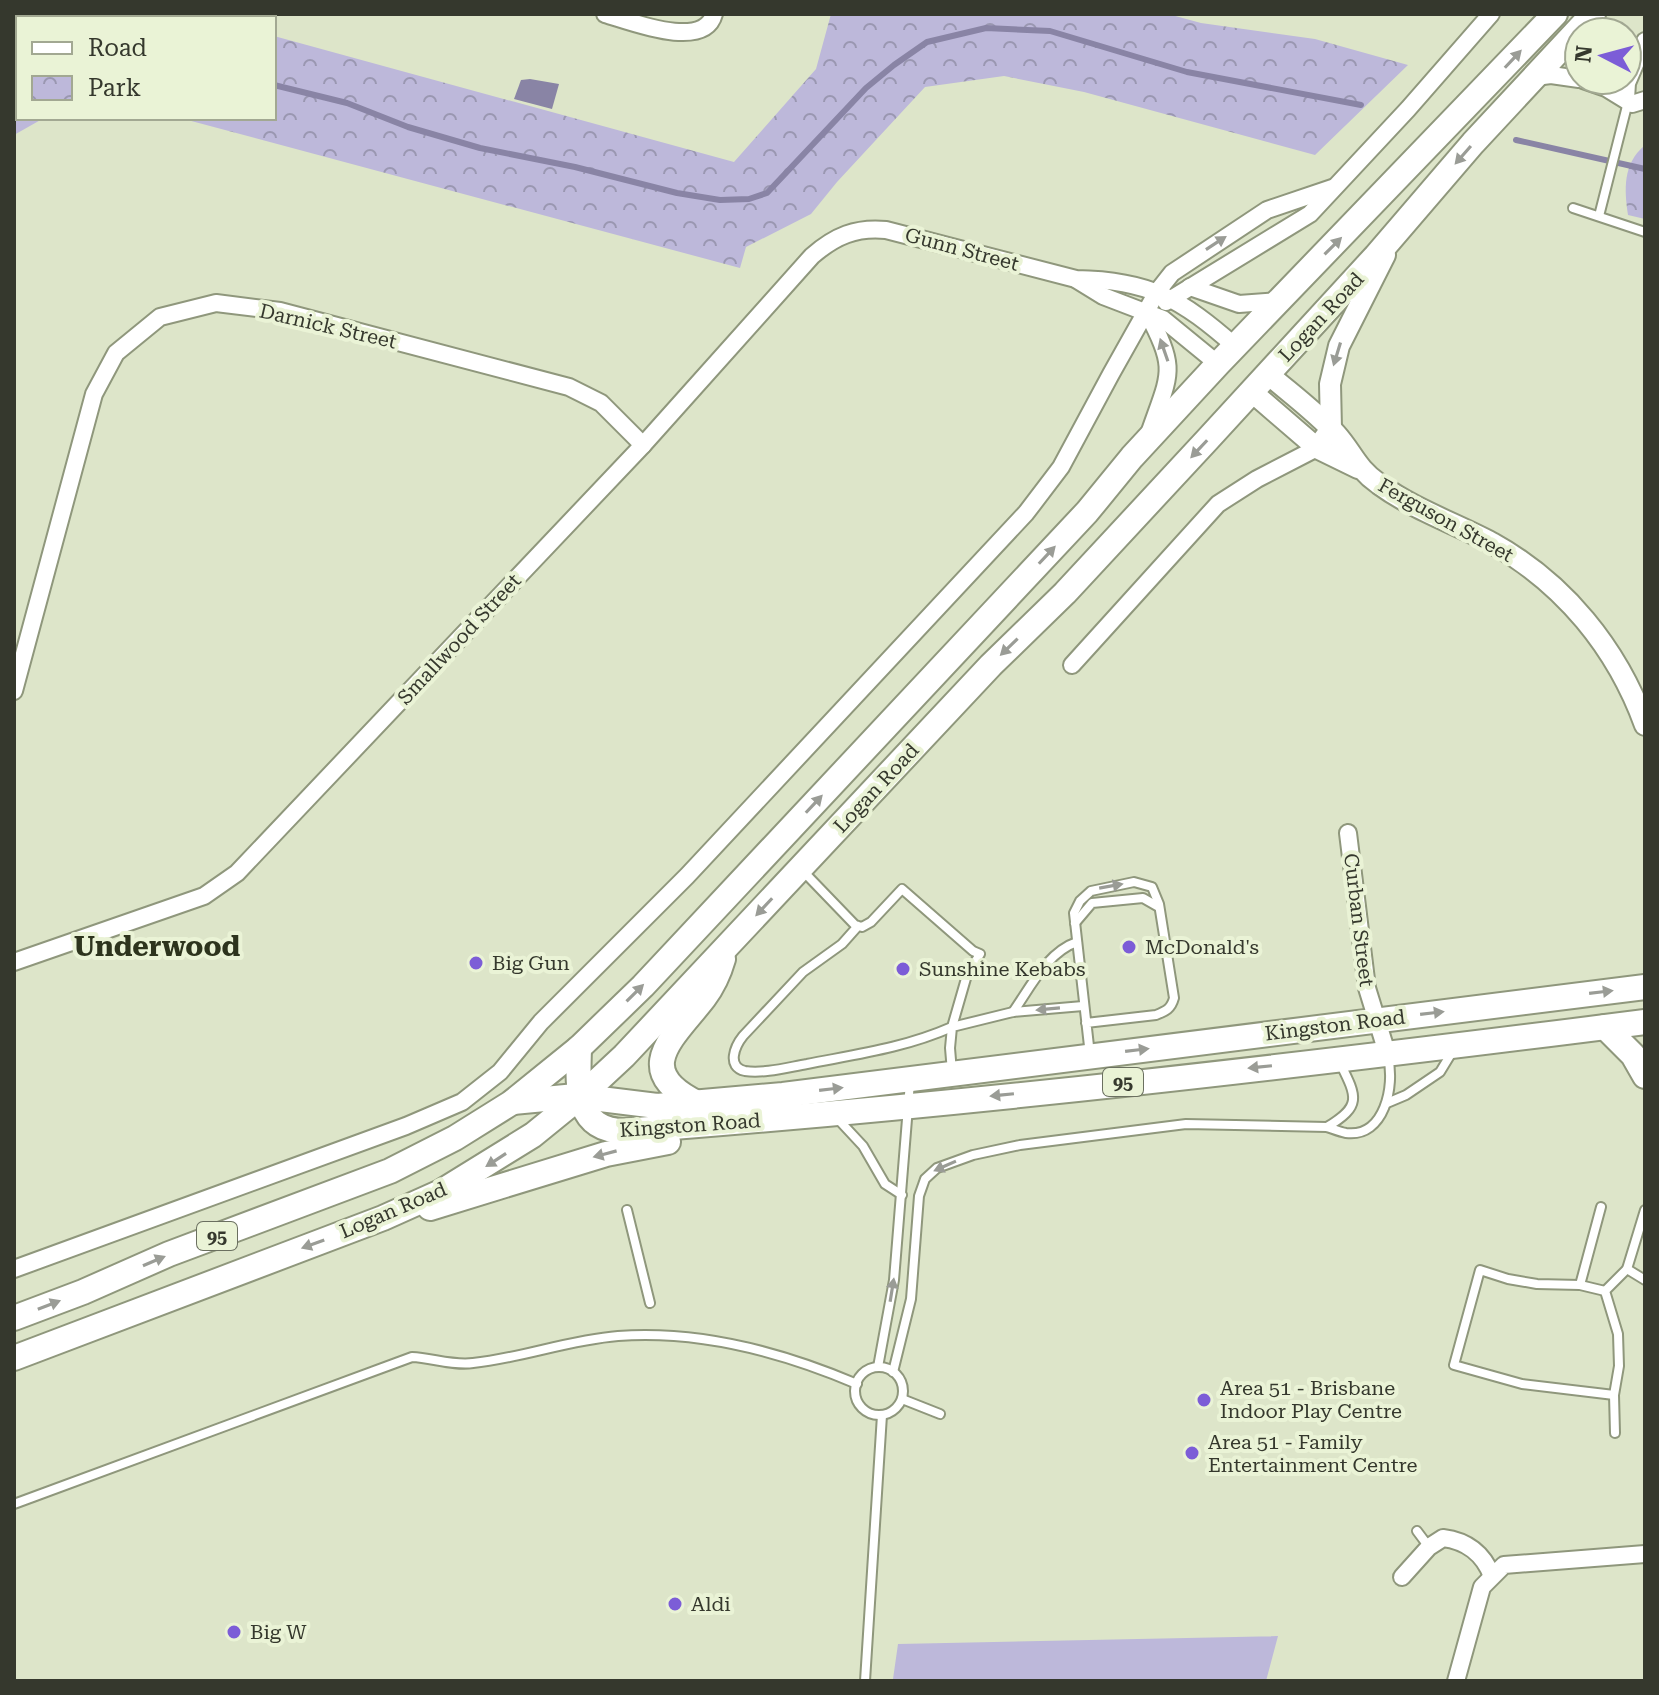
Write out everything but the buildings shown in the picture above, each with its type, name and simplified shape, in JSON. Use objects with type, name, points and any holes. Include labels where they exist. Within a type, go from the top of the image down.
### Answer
[{"type":"main road","name":"Logan Road","points":[[14,1318],[169,1254],[390,1171],[455,1138],[511,1103],[579,1048],[711,914],[1087,512],[1218,364],[1555,14]]},
{"type":"main road","name":"Logan Road","points":[[14,1358],[383,1218],[441,1192],[533,1135],[581,1096],[624,1056],[991,665],[1065,593],[1396,234],[1473,143],[1593,14]]},
{"type":"main road","points":[[1236,347],[1260,383]]},
{"type":"main road","points":[[1218,364],[1260,383]]},
{"type":"main road","points":[[697,1103],[667,1081],[662,1070],[663,1055],[674,1032],[713,984],[728,946]]},
{"type":"main road","name":"Kingston Road","points":[[581,1096],[643,1106],[697,1103],[781,1081],[910,1080],[1645,987]]},
{"type":"main road","name":"Kingston Road","points":[[581,1096],[592,1121],[616,1131],[791,1119],[1645,1022]]},
{"type":"main road","points":[[1605,1027],[1633,1055],[1645,1076]]},
{"type":"main road","points":[[579,1048],[581,1096]]},
{"type":"main road","name":"95","points":[[511,1103],[581,1096]]},
{"type":"main road","name":"95","points":[[383,1218],[470,1197],[555,1168],[621,1150],[754,1132],[791,1119]]},
{"type":"street","points":[[605,14],[677,33],[696,32],[712,21],[714,14]]},
{"type":"street","points":[[14,1269],[406,1126],[451,1107],[481,1089],[505,1066],[541,1022],[687,876],[1026,513],[1061,467],[1147,312],[1165,296],[1190,287],[1300,222],[1408,109],[1491,14]]},
{"type":"street","points":[[1633,100],[1627,83],[1645,41]]},
{"type":"street","points":[[1535,77],[1563,77]]},
{"type":"street","points":[[1165,296],[1178,269],[1260,214],[1332,188]]},
{"type":"street","name":"Gunn Street","points":[[847,232],[868,228],[886,230],[1076,279],[1121,282],[1165,296],[1191,310],[1236,347]]},
{"type":"street","name":"Smallwood Street","points":[[14,962],[204,896],[237,873],[643,445],[812,256],[828,242],[847,232]]},
{"type":"street","points":[[1072,665],[1218,504],[1246,485],[1317,448],[1331,429],[1330,384],[1336,354],[1396,234]]},
{"type":"street","name":"Gunn Street","points":[[1076,279],[1103,296],[1147,312],[1173,326],[1218,364]]},
{"type":"street","points":[[1190,287],[1239,304],[1278,301]]},
{"type":"street","name":"Darnick Street","points":[[14,691],[94,394],[116,353],[160,317],[216,303],[280,311],[569,387],[601,403],[643,445]]},
{"type":"street","points":[[1146,443],[1169,372],[1166,350],[1147,312]]},
{"type":"street","name":"Ferguson Street","points":[[1260,383],[1331,429],[1358,468]]},
{"type":"street","name":"Ferguson Street","points":[[1260,383],[1317,448],[1358,468],[1405,502],[1509,554],[1555,589],[1579,612],[1613,657],[1645,725]]},
{"type":"street","name":"Curban Street","points":[[1348,833],[1367,988],[1387,1053]]},
{"type":"street","points":[[1402,1577],[1429,1547],[1443,1538],[1461,1541],[1475,1550],[1488,1565],[1492,1576]]},
{"type":"street","points":[[1456,1681],[1482,1587],[1504,1565],[1645,1554]]},
{"type":"lane","points":[[1599,216],[1614,154],[1633,100]]},
{"type":"lane","points":[[1573,208],[1645,232]]},
{"type":"lane","points":[[801,869],[858,926],[871,922],[902,889],[980,954],[967,975],[952,1027],[952,1075]]},
{"type":"lane","points":[[1086,1023],[1156,1015],[1172,1006],[1174,998],[1159,907],[1152,887],[1134,882],[1101,887],[1080,901],[1074,913],[1083,978],[1083,1006],[1090,1056]]},
{"type":"lane","points":[[1074,923],[1092,903],[1105,900],[1143,898],[1159,907]]},
{"type":"lane","points":[[858,926],[842,944],[803,972],[735,1046],[733,1058],[737,1067],[781,1081],[900,1047],[952,1027],[1013,1012],[1083,1006]]},
{"type":"lane","points":[[1013,1012],[1051,959],[1067,945],[1077,942]]},
{"type":"lane","points":[[1387,1103],[1406,1095],[1440,1072],[1457,1045]]},
{"type":"lane","points":[[893,1372],[911,1299],[917,1207],[925,1179],[937,1168],[1020,1145],[1186,1124],[1327,1127],[1347,1133],[1360,1131],[1375,1122],[1387,1103],[1390,1081],[1387,1053]]},
{"type":"lane","points":[[1327,1127],[1349,1112],[1353,1100],[1338,1059]]},
{"type":"lane","points":[[878,1367],[894,1280],[910,1080]]},
{"type":"lane","points":[[833,1114],[863,1146],[885,1184],[902,1195]]},
{"type":"lane","points":[[1580,1285],[1601,1207]]},
{"type":"lane","points":[[627,1210],[650,1303]]},
{"type":"lane","points":[[1605,1291],[1627,1269],[1645,1210]]},
{"type":"lane","points":[[1627,1269],[1645,1280]]},
{"type":"lane","points":[[1605,1291],[1580,1285],[1537,1284],[1480,1270],[1454,1365],[1522,1384],[1614,1395]]},
{"type":"lane","points":[[1605,1291],[1618,1334],[1615,1433]]},
{"type":"lane","points":[[14,1504],[412,1357],[469,1364],[596,1338],[660,1335],[715,1341],[767,1352],[857,1384]]},
{"type":"lane","points":[[878,1367],[893,1372],[902,1384],[902,1399],[894,1410],[882,1415],[874,1415],[861,1406],[855,1391],[865,1372],[878,1367]]},
{"type":"lane","points":[[902,1399],[940,1414]]},
{"type":"lane","points":[[865,1681],[882,1415]]},
{"type":"lane","points":[[1417,1531],[1429,1547]]},
{"type":"green space","points":[[14,14],[203,16],[16,16],[16,120],[40,120],[14,135]]},
{"type":"green space","points":[[831,14],[1168,14],[1201,23],[1315,39],[1408,65],[1315,155],[1084,92],[1004,76],[925,87],[811,214],[746,247],[740,268],[187,120],[276,120],[276,37],[734,162],[816,69]]},
{"type":"green space","points":[[1644,146],[1645,219],[1628,215],[1626,196],[1629,169]]},
{"type":"green space","points":[[1278,1636],[1266,1681],[876,1681],[893,1679],[898,1644]]},
{"type":"shaded area","points":[[521,80],[559,84],[552,109],[514,99]]},
{"type":"waterway","points":[[276,85],[347,103],[408,127],[480,148],[720,200],[749,199],[767,193],[866,88],[927,42],[986,28],[1050,31],[1187,72],[1361,105]]},
{"type":"waterway","points":[[1516,140],[1645,169]]},
{"type":"place","name":"McDonald's","points":[[1129,947]]},
{"type":"place","name":"Big Gun","points":[[476,963]]},
{"type":"place","name":"Sunshine Kebabs","points":[[903,969]]},
{"type":"place","name":"Area 51 - Brisbane Indoor Play Centre","points":[[1204,1400]]},
{"type":"place","name":"Area 51 - Family Entertainment Centre","points":[[1192,1453]]},
{"type":"place","name":"Aldi","points":[[675,1604]]},
{"type":"place","name":"Big W","points":[[234,1632]]},
{"type":"district","name":"Underwood","points":[[157,946]]}]
